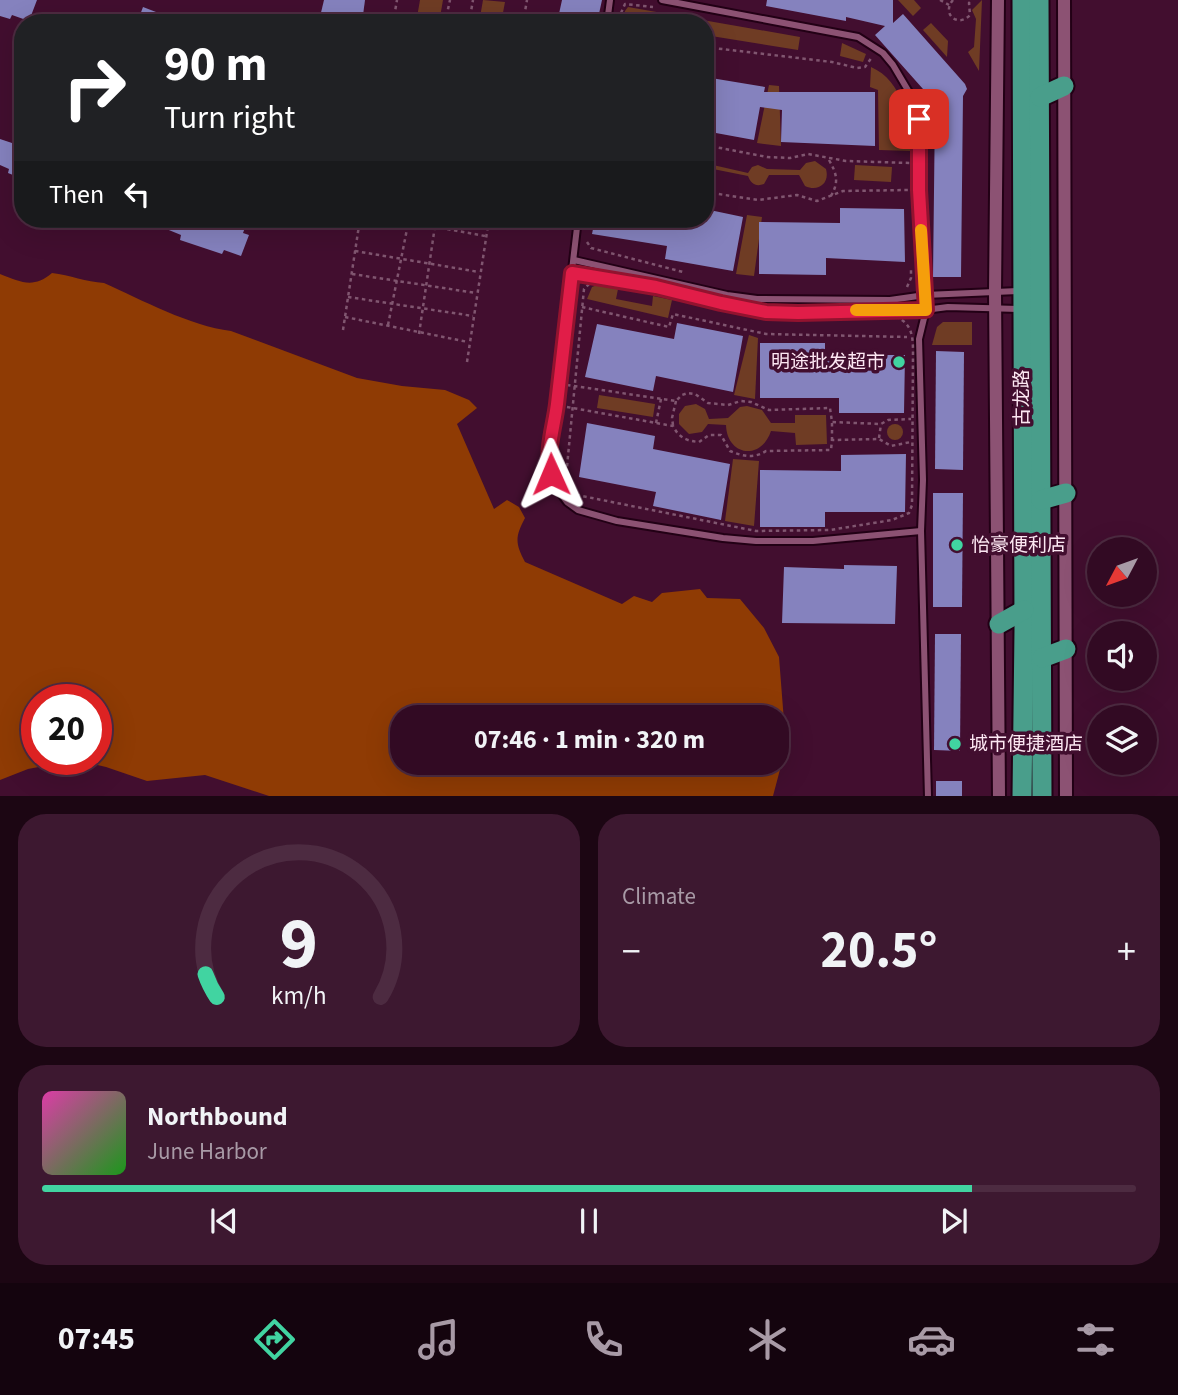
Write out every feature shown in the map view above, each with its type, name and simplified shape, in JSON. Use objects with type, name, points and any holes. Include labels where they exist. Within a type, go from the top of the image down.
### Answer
[{"type":"main road","name":"古龙路","points":[[1022,0],[1022,796]]},
{"type":"main road","name":"古龙路","points":[[1039,0],[1038,312],[1042,796]]},
{"type":"main road","points":[[1040,97],[1064,86]]},
{"type":"main road","points":[[1041,500],[1066,493]]},
{"type":"main road","points":[[999,624],[1024,610]]},
{"type":"main road","points":[[1042,657],[1066,649]]},
{"type":"street","points":[[998,0],[995,292],[999,796]]},
{"type":"street","points":[[1065,0],[1066,796]]},
{"type":"lane","points":[[662,0],[858,37],[871,44],[893,65],[912,99],[919,119],[919,190],[926,310],[919,339],[928,796]]},
{"type":"lane","points":[[577,228],[548,459],[551,474],[566,502],[578,510],[617,521],[756,541],[813,541],[921,531]]},
{"type":"lane","points":[[574,260],[743,298],[890,300],[925,295],[995,292],[1022,300]]},
{"type":"lane","points":[[572,273],[656,287],[766,312],[997,308],[1022,300]]},
{"type":"path","points":[[940,0],[949,5]]},
{"type":"path","points":[[953,0],[949,5],[950,16],[961,21],[970,15],[969,3],[972,0]]},
{"type":"path","points":[[620,14],[625,4],[658,8]]},
{"type":"path","points":[[714,48],[832,62],[857,68],[865,67],[875,55],[867,50]]},
{"type":"path","points":[[714,147],[767,157],[790,158],[808,154],[829,159],[920,163]]},
{"type":"path","points":[[829,159],[837,184],[831,196]]},
{"type":"path","points":[[714,193],[758,201],[797,195],[817,201],[843,191],[919,190]]},
{"type":"path","points":[[343,330],[359,228]]},
{"type":"path","points":[[388,326],[407,228]]},
{"type":"path","points":[[419,334],[435,228]]},
{"type":"path","points":[[441,228],[486,236]]},
{"type":"path","points":[[467,362],[487,228]]},
{"type":"path","points":[[584,233],[591,248],[689,274]]},
{"type":"path","points":[[355,251],[481,272]]},
{"type":"path","points":[[900,290],[906,288],[911,278],[911,267]]},
{"type":"path","points":[[352,274],[477,293]]},
{"type":"path","points":[[592,281],[599,281],[736,313],[785,320],[875,315],[898,318],[910,328],[913,338],[912,505],[909,513],[903,517],[830,530],[756,531],[577,495],[566,477],[582,307],[584,289],[592,281]]},
{"type":"path","points":[[348,297],[474,316]]},
{"type":"path","points":[[568,305],[669,327],[673,314],[766,334],[913,338]]},
{"type":"path","points":[[345,317],[419,334],[470,342]]},
{"type":"path","points":[[841,317],[841,323]]},
{"type":"path","points":[[559,384],[677,401]]},
{"type":"path","points":[[688,393],[695,394],[708,404],[728,405],[741,401],[751,402],[769,410],[830,408],[832,422],[831,450],[765,451],[748,456],[730,451],[721,435],[709,435],[699,442],[682,438],[673,426],[672,418],[677,401],[688,393]]},
{"type":"path","points":[[656,423],[661,399]]},
{"type":"path","points":[[556,406],[673,426]]},
{"type":"path","points":[[832,422],[881,424],[888,420],[921,419]]},
{"type":"path","points":[[879,439],[881,424]]},
{"type":"path","points":[[832,440],[879,439],[891,446],[921,442]]},
{"type":"shaded area","points":[[420,0],[443,0],[441,14],[418,14]]},
{"type":"shaded area","points":[[483,0],[505,2],[503,14],[481,14]]},
{"type":"shaded area","points":[[898,0],[914,0],[921,8],[913,16]]},
{"type":"shaded area","points":[[982,0],[979,71],[968,52],[974,47],[976,19],[972,10]]},
{"type":"shaded area","points":[[628,7],[668,14],[625,14]]},
{"type":"shaded area","points":[[714,22],[800,37],[798,50],[714,36]]},
{"type":"shaded area","points":[[931,23],[948,41],[947,57],[923,30]]},
{"type":"shaded area","points":[[842,43],[866,54],[863,62],[840,56]]},
{"type":"shaded area","points":[[871,67],[882,73],[897,92],[906,114],[911,151],[879,150],[878,90],[870,87]]},
{"type":"shaded area","points":[[769,85],[779,86],[781,146],[757,143]]},
{"type":"shaded area","points":[[815,161],[826,169],[827,174],[825,183],[814,188],[805,186],[799,175],[769,175],[764,184],[759,185],[752,183],[748,176],[714,169],[714,165],[748,173],[752,167],[758,165],[767,169],[800,170],[806,163]]},
{"type":"shaded area","points":[[855,165],[892,167],[891,182],[854,180]]},
{"type":"shaded area","points":[[747,215],[762,217],[754,276],[736,274]]},
{"type":"shaded area","points":[[52,273],[104,283],[183,318],[231,331],[357,378],[445,390],[469,400],[477,408],[457,424],[494,509],[507,500],[519,507],[525,518],[518,540],[525,562],[622,604],[634,596],[652,602],[662,593],[700,589],[707,598],[740,599],[764,628],[779,657],[783,705],[390,705],[390,775],[779,775],[773,796],[269,796],[205,775],[147,781],[112,769],[112,684],[21,684],[21,772],[0,780],[0,274],[27,282],[39,281]]},
{"type":"shaded area","points":[[597,285],[618,289],[616,299],[652,306],[653,296],[672,300],[668,318],[587,299],[592,287]]},
{"type":"shaded area","points":[[943,322],[972,322],[972,345],[932,345],[937,327]]},
{"type":"shaded area","points":[[749,335],[758,338],[755,399],[734,395]]},
{"type":"shaded area","points":[[599,395],[655,404],[653,417],[597,408]]},
{"type":"shaded area","points":[[696,404],[705,409],[709,419],[728,418],[740,407],[747,406],[762,410],[771,423],[795,423],[795,415],[826,415],[827,444],[796,445],[795,433],[771,431],[760,447],[745,451],[732,443],[726,425],[708,424],[702,432],[689,434],[679,424],[679,414],[685,406]]},
{"type":"shaded area","points":[[892,424],[898,424],[903,432],[901,438],[892,440],[887,435],[887,429]]},
{"type":"shaded area","points":[[733,459],[759,461],[754,526],[725,521]]},
{"type":"building","points":[[0,0],[37,0],[32,14],[14,14],[10,19],[0,16]]},
{"type":"building","points":[[324,0],[365,0],[363,14],[321,14]]},
{"type":"building","points":[[562,0],[602,0],[599,14],[559,14]]},
{"type":"building","points":[[767,0],[893,0],[893,23],[903,14],[965,84],[967,89],[963,96],[961,277],[933,277],[935,106],[931,98],[875,35],[885,26],[846,17],[846,21],[766,6]]},
{"type":"building","points":[[143,7],[161,14],[140,14]]},
{"type":"building","points":[[714,78],[765,87],[764,92],[875,92],[875,146],[781,142],[782,110],[760,107],[754,140],[714,133]]},
{"type":"building","points":[[0,139],[14,144],[14,175],[8,173],[9,169],[0,165]]},
{"type":"building","points":[[840,208],[904,209],[905,262],[826,258],[826,275],[759,274],[759,222],[840,223]]},
{"type":"building","points":[[714,211],[743,217],[733,271],[665,259],[667,246],[592,234],[593,228],[714,228]]},
{"type":"building","points":[[164,228],[245,228],[243,233],[249,235],[241,256],[224,250],[222,254],[180,240],[181,235]]},
{"type":"building","points":[[677,323],[743,336],[733,392],[656,376],[653,391],[585,377],[597,324],[674,339]]},
{"type":"building","points":[[760,343],[825,343],[825,355],[905,355],[904,413],[839,413],[839,398],[760,398]]},
{"type":"building","points":[[936,351],[964,352],[963,470],[935,469]]},
{"type":"building","points":[[587,423],[655,436],[653,449],[730,464],[721,520],[653,506],[656,492],[579,477]]},
{"type":"building","points":[[906,454],[905,512],[825,512],[825,527],[760,527],[760,470],[841,471],[841,455]]},
{"type":"building","points":[[933,493],[963,493],[962,607],[933,607]]},
{"type":"building","points":[[844,565],[897,566],[895,624],[782,623],[784,567],[844,569]]},
{"type":"building","points":[[935,634],[961,634],[960,751],[934,750]]},
{"type":"building","points":[[936,781],[962,781],[962,796],[936,796]]},
{"type":"slow traffic","points":[[856,310],[926,310],[921,230]]},
{"type":"place","name":"明途批发超市","points":[[899,362]]},
{"type":"place","name":"怡豪便利店","points":[[957,545]]},
{"type":"place","name":"城市便捷酒店","points":[[955,744]]},
{"type":"route","points":[[551,474],[548,459],[550,438],[572,273],[656,287],[766,312],[926,310],[919,190],[919,119]]}]
